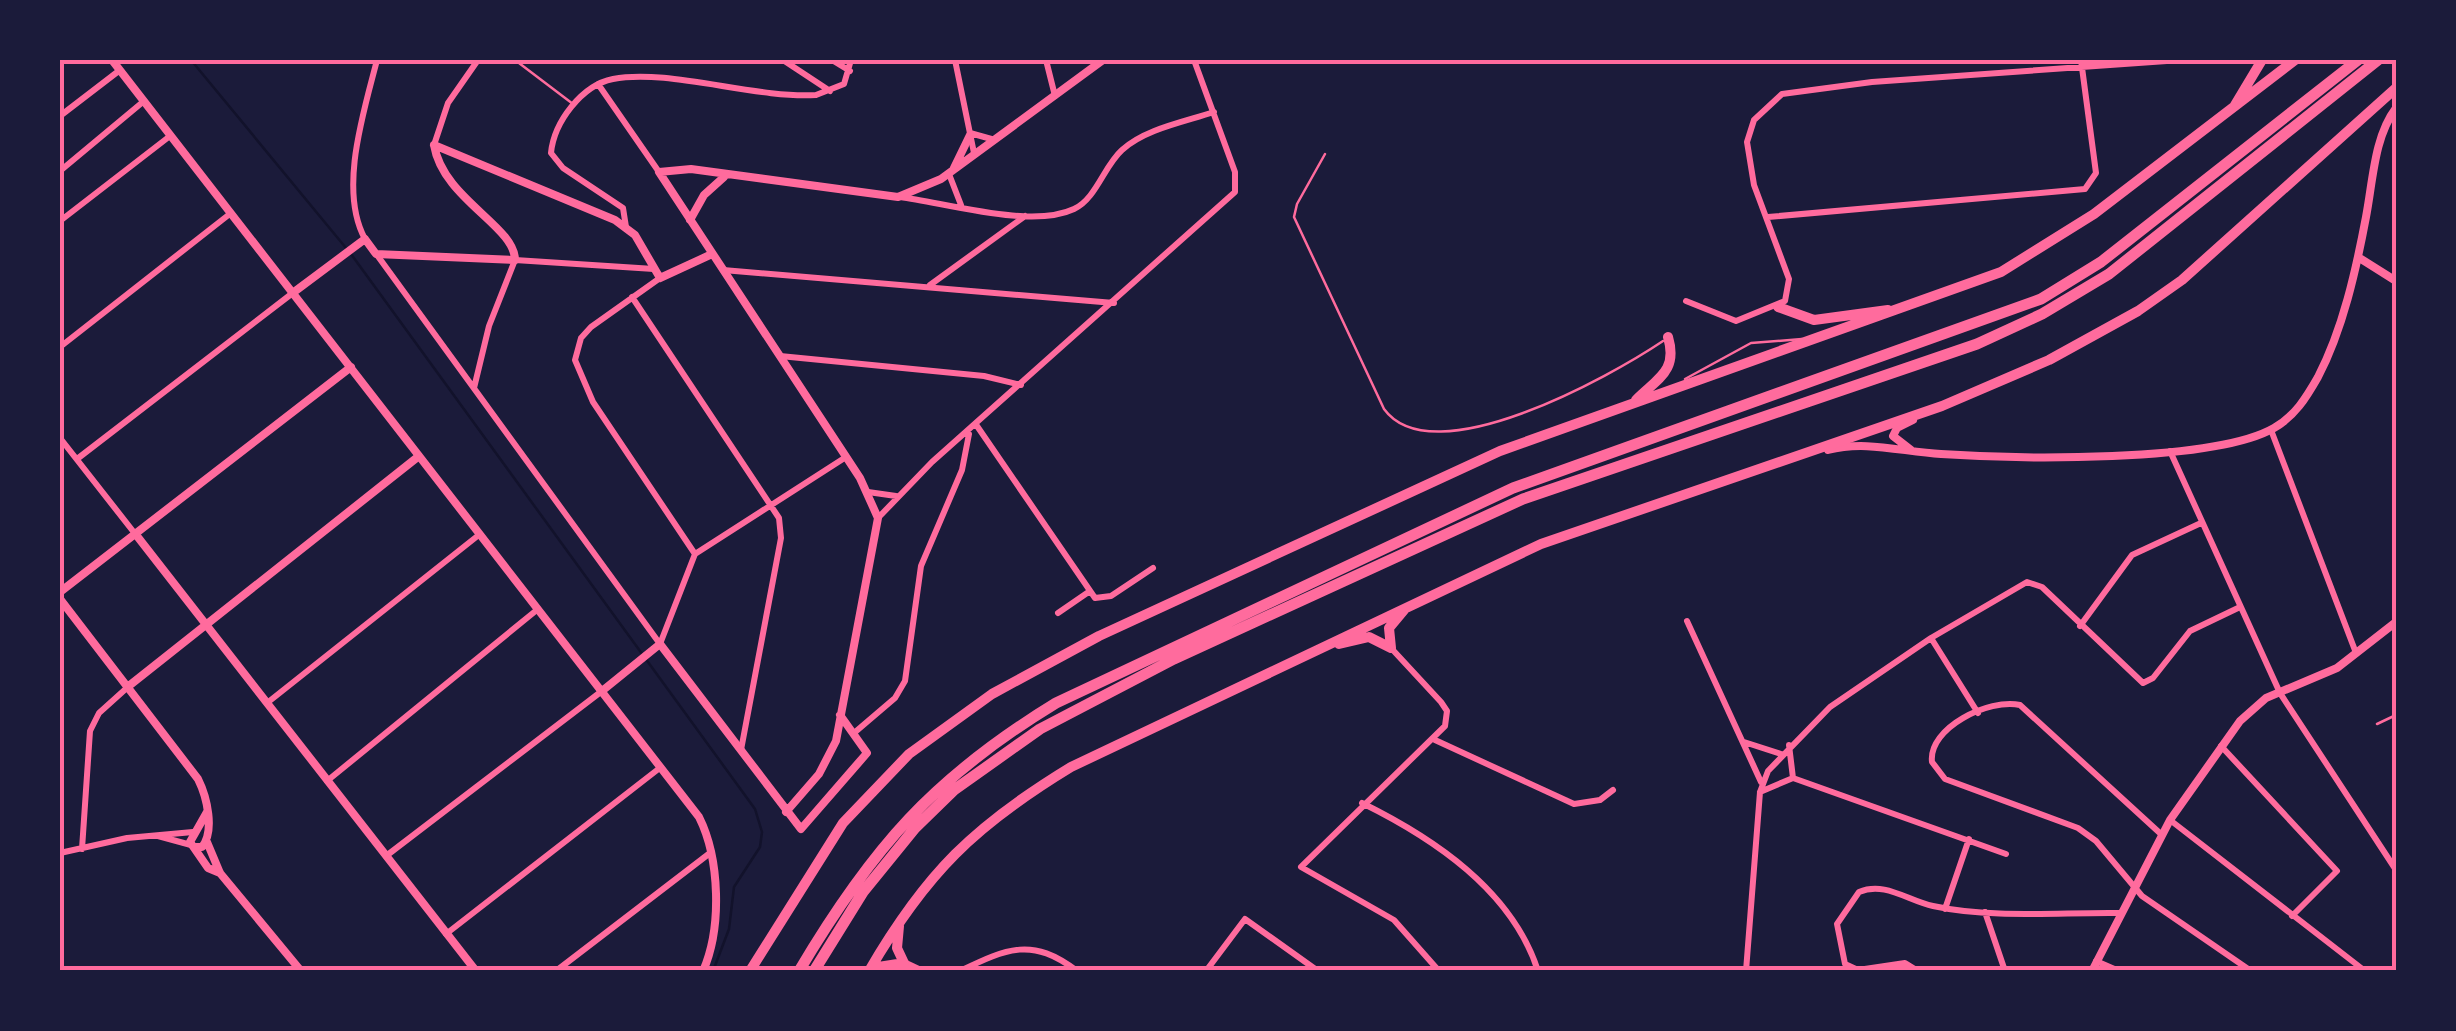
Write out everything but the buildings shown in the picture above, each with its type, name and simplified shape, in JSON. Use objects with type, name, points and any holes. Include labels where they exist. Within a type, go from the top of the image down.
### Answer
[{"type":"highway","points":[[2233,108],[2262,60]]},
{"type":"highway","points":[[750,971],[822,852],[881,780],[942,728],[992,694],[1100,636],[1500,451],[1924,303],[2001,272],[2051,244],[2295,60]]},
{"type":"highway","points":[[799,971],[865,866],[920,803],[995,742],[1056,703],[1513,488],[2041,299],[2101,262],[2358,60]]},
{"type":"highway","points":[[814,971],[864,892],[915,828],[954,790],[1040,729],[1174,659],[1523,499],[1977,344],[2042,314],[2110,274],[2378,60]]},
{"type":"highway","points":[[869,970],[940,866],[1040,786],[1119,740],[1541,544],[1942,406],[2050,360],[2138,311],[2182,280],[2396,88]]},
{"type":"highway","points":[[1778,307],[1798,317],[1833,320],[1924,303]]},
{"type":"highway","points":[[1634,402],[1670,368],[1673,358],[1668,337]]},
{"type":"highway","points":[[1304,655],[1363,636],[1391,648],[1389,628],[1408,605]]},
{"type":"highway","points":[[869,970],[904,963],[897,948],[900,920]]},
{"type":"street","points":[[112,60],[699,817],[710,853],[714,907],[710,954],[703,971]]},
{"type":"street","points":[[377,60],[354,192],[358,226],[660,644],[786,812],[804,828],[866,753],[840,716]]},
{"type":"street","points":[[474,388],[488,326],[515,260],[510,241],[443,176],[434,145],[448,103],[478,60]]},
{"type":"street","points":[[783,60],[830,91]]},
{"type":"street","points":[[832,60],[850,71]]},
{"type":"street","points":[[660,278],[626,226],[623,208],[552,156],[553,137],[574,104],[598,84],[624,78],[787,95],[830,91],[844,84],[851,60]]},
{"type":"street","points":[[956,60],[974,153]]},
{"type":"street","points":[[1046,60],[1055,96]]},
{"type":"street","points":[[898,197],[951,172],[1103,60]]},
{"type":"street","points":[[786,812],[828,758],[840,716],[878,518],[896,496],[1228,200],[1237,185],[1194,60]]},
{"type":"street","points":[[1686,301],[1736,321],[1786,301],[1788,280],[1751,174],[1746,142],[1754,120],[1782,94],[2081,64],[2181,60]]},
{"type":"street","points":[[1768,218],[2080,190],[2092,183],[2096,173],[2081,64]]},
{"type":"street","points":[[60,116],[120,70]]},
{"type":"street","points":[[598,84],[847,456],[878,518]]},
{"type":"street","points":[[60,171],[144,101]]},
{"type":"street","points":[[1790,458],[1852,445],[1976,457],[2170,452],[2218,446],[2271,430],[2302,404],[2320,373],[2358,257],[2396,108]]},
{"type":"street","points":[[659,172],[691,169],[724,177],[1025,216],[1076,208],[1130,142],[1214,112]]},
{"type":"street","points":[[970,134],[995,140]]},
{"type":"street","points":[[962,205],[951,172],[970,134]]},
{"type":"street","points":[[60,221],[170,136]]},
{"type":"street","points":[[434,145],[626,226]]},
{"type":"street","points":[[690,220],[699,201],[724,177]]},
{"type":"street","points":[[60,347],[232,212]]},
{"type":"street","points":[[929,286],[1025,216]]},
{"type":"street","points":[[76,459],[365,238]]},
{"type":"street","points":[[376,254],[654,269]]},
{"type":"street","points":[[695,554],[593,402],[576,370],[575,351],[581,338],[632,297],[660,278],[712,254]]},
{"type":"street","points":[[2358,257],[2396,280]]},
{"type":"street","points":[[723,270],[1114,302]]},
{"type":"street","points":[[632,297],[779,518],[781,538],[741,751]]},
{"type":"street","points":[[780,356],[984,376],[1022,385]]},
{"type":"street","points":[[157,836],[202,848],[207,840],[207,812],[198,779],[60,595],[351,367]]},
{"type":"street","points":[[1915,453],[1896,441],[1894,432],[1942,406]]},
{"type":"street","points":[[977,426],[1097,599],[1110,596],[1152,568]]},
{"type":"street","points":[[2271,430],[2357,654]]},
{"type":"street","points":[[854,733],[895,698],[906,681],[921,566],[962,470],[969,432]]},
{"type":"street","points":[[60,438],[476,971]]},
{"type":"street","points":[[2170,452],[2238,608],[2280,692],[2396,870]]},
{"type":"street","points":[[82,849],[90,731],[99,713],[419,456]]},
{"type":"street","points":[[386,856],[652,652],[660,644],[695,554],[847,456]]},
{"type":"street","points":[[868,492],[896,496]]},
{"type":"street","points":[[2080,626],[2132,555],[2201,524]]},
{"type":"street","points":[[267,704],[480,534]]},
{"type":"street","points":[[1760,788],[1781,754],[1830,707],[1931,638],[2021,584],[2034,582],[2042,587],[2136,680],[2146,683],[2190,631],[2238,608]]},
{"type":"street","points":[[1058,613],[1090,591]]},
{"type":"street","points":[[327,781],[538,609]]},
{"type":"street","points":[[1687,621],[1743,741],[1760,788],[1746,971]]},
{"type":"street","points":[[2092,971],[2170,820],[2250,710],[2280,692],[2337,668],[2396,622]]},
{"type":"street","points":[[1931,638],[1978,713]]},
{"type":"street","points":[[1391,648],[1441,702],[1448,718],[1435,740],[1362,803],[1301,868],[1394,920],[1439,971]]},
{"type":"street","points":[[2162,835],[2029,709],[2002,704],[1936,738],[1931,756],[1940,775],[2078,828],[2096,841],[2133,886],[2251,971]]},
{"type":"street","points":[[1435,740],[1574,804],[1600,800],[1613,790]]},
{"type":"street","points":[[1743,741],[1781,754]]},
{"type":"street","points":[[1789,745],[1793,778]]},
{"type":"street","points":[[2222,746],[2337,871],[2292,916]]},
{"type":"street","points":[[446,934],[661,767]]},
{"type":"street","points":[[1760,788],[1793,778],[2006,854]]},
{"type":"street","points":[[1362,803],[1436,843],[1461,864],[1521,936],[1538,971]]},
{"type":"street","points":[[207,812],[193,832],[192,846],[208,868],[220,873]]},
{"type":"street","points":[[2170,820],[2365,971]]},
{"type":"street","points":[[60,853],[202,831],[220,873],[301,971]]},
{"type":"street","points":[[1945,909],[1969,839]]},
{"type":"street","points":[[556,971],[710,853]]},
{"type":"street","points":[[1918,971],[1905,963],[1858,970],[1844,964],[1838,937],[1841,912],[1869,888],[1945,909],[2120,912]]},
{"type":"street","points":[[1985,912],[2005,971]]},
{"type":"street","points":[[1206,971],[1246,919],[1318,971]]},
{"type":"street","points":[[960,971],[1000,954],[1038,948],[1053,952],[1077,971]]},
{"type":"street","points":[[2096,960],[2119,971]]},
{"type":"street","points":[[904,963],[920,971]]},
{"type":"street","points":[[2292,971],[2302,971]]},
{"type":"lane","points":[[514,60],[574,104]]},
{"type":"lane","points":[[1326,154],[1296,204],[1294,218],[1384,409],[1397,424],[1460,434],[1596,382],[1668,337]]},
{"type":"lane","points":[[1668,390],[1750,344],[1818,339]]},
{"type":"lane","points":[[2378,724],[2396,715]]},
{"type":"waterway","points":[[191,60],[346,248]]},
{"type":"waterway","points":[[351,254],[755,809],[762,832],[760,847],[734,887],[729,929],[713,971]]}]
